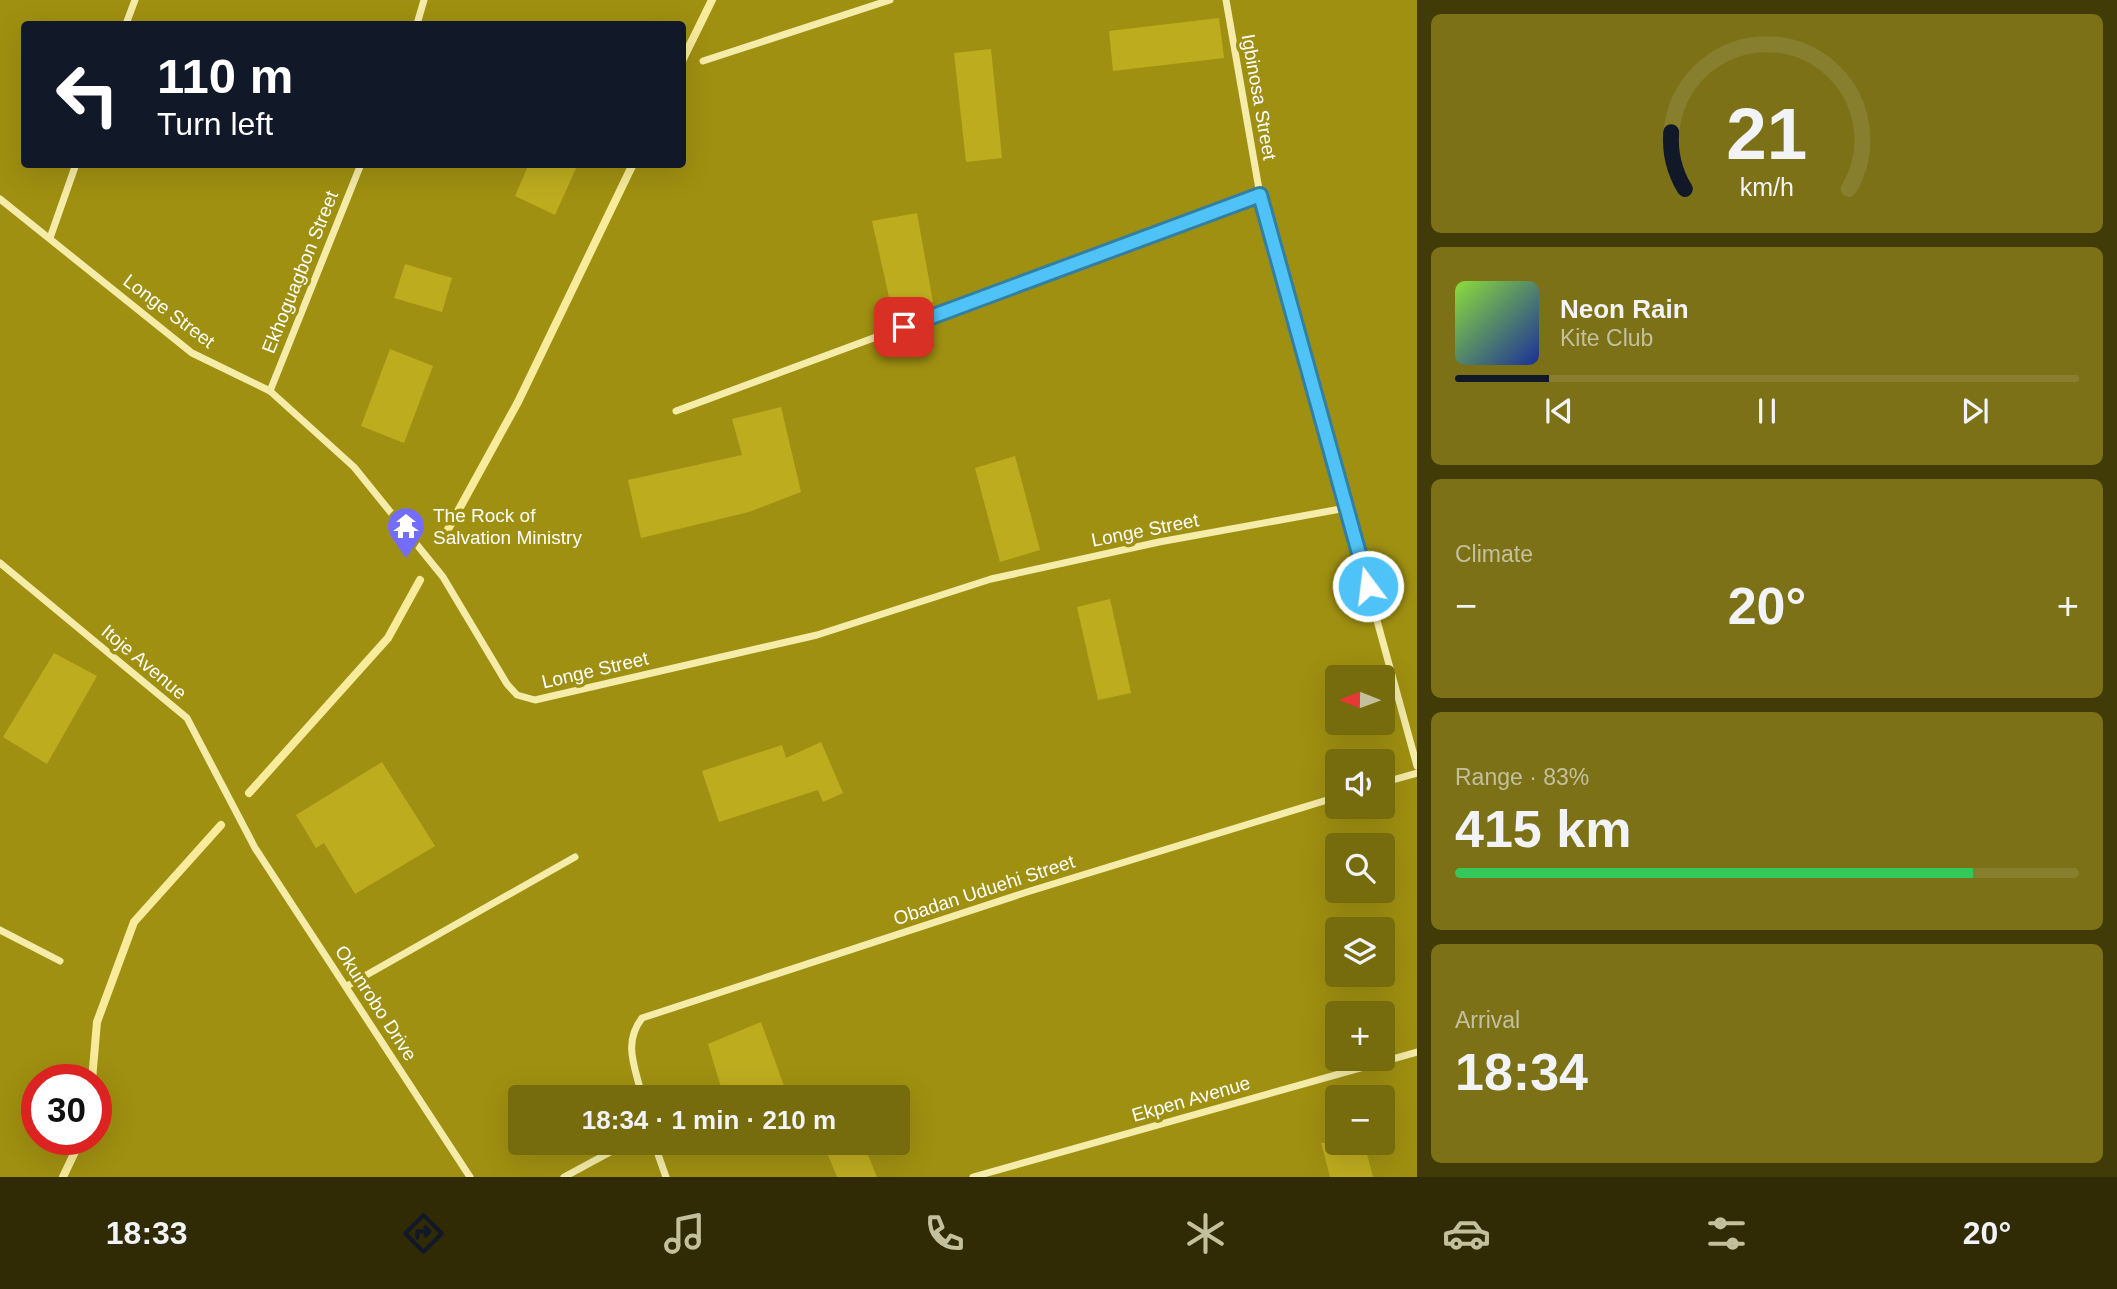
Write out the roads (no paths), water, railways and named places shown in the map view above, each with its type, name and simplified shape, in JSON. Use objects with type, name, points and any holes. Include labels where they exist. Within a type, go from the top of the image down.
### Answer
[{"type":"street","points":[[127,21],[135,0]]},
{"type":"street","points":[[417,21],[424,0]]},
{"type":"street","points":[[703,61],[890,0]]},
{"type":"street","name":"Igbinosa Street","points":[[1226,0],[1260,195],[1417,766]]},
{"type":"street","points":[[50,238],[75,168]]},
{"type":"street","name":"Ekhoguagbon Street","points":[[270,391],[359,168]]},
{"type":"street","points":[[676,411],[1260,195]]},
{"type":"street","name":"Longe Street","points":[[0,199],[192,353],[270,391],[354,467],[443,577],[507,684],[517,695],[535,700],[817,635],[991,579],[1159,542],[1346,508]]},
{"type":"street","name":"Itoje Avenue","points":[[0,563],[187,718],[255,848]]},
{"type":"street","points":[[1395,779],[1417,773]]},
{"type":"street","name":"Obadan Uduehi Street","points":[[639,1085],[631,1048],[631,1032],[642,1018],[1027,892],[1325,801]]},
{"type":"street","name":"Okunrobo Drive","points":[[255,848],[470,1177]]},
{"type":"street","points":[[347,986],[575,857]]},
{"type":"street","points":[[0,930],[60,961]]},
{"type":"street","name":"Ekpen Avenue","points":[[973,1177],[1417,1052]]},
{"type":"street","points":[[564,1177],[605,1155]]},
{"type":"street","points":[[658,1155],[666,1177]]},
{"type":"waterway","points":[[686,53],[712,0]]},
{"type":"waterway","points":[[441,542],[518,402],[631,168]]},
{"type":"waterway","points":[[249,793],[388,638],[420,580]]},
{"type":"waterway","points":[[93,1064],[97,1022],[134,922],[221,825]]},
{"type":"waterway","points":[[63,1177],[73,1155]]},
{"type":"place","name":"The Rock of Salvation Ministry","points":[[406,560]]}]
